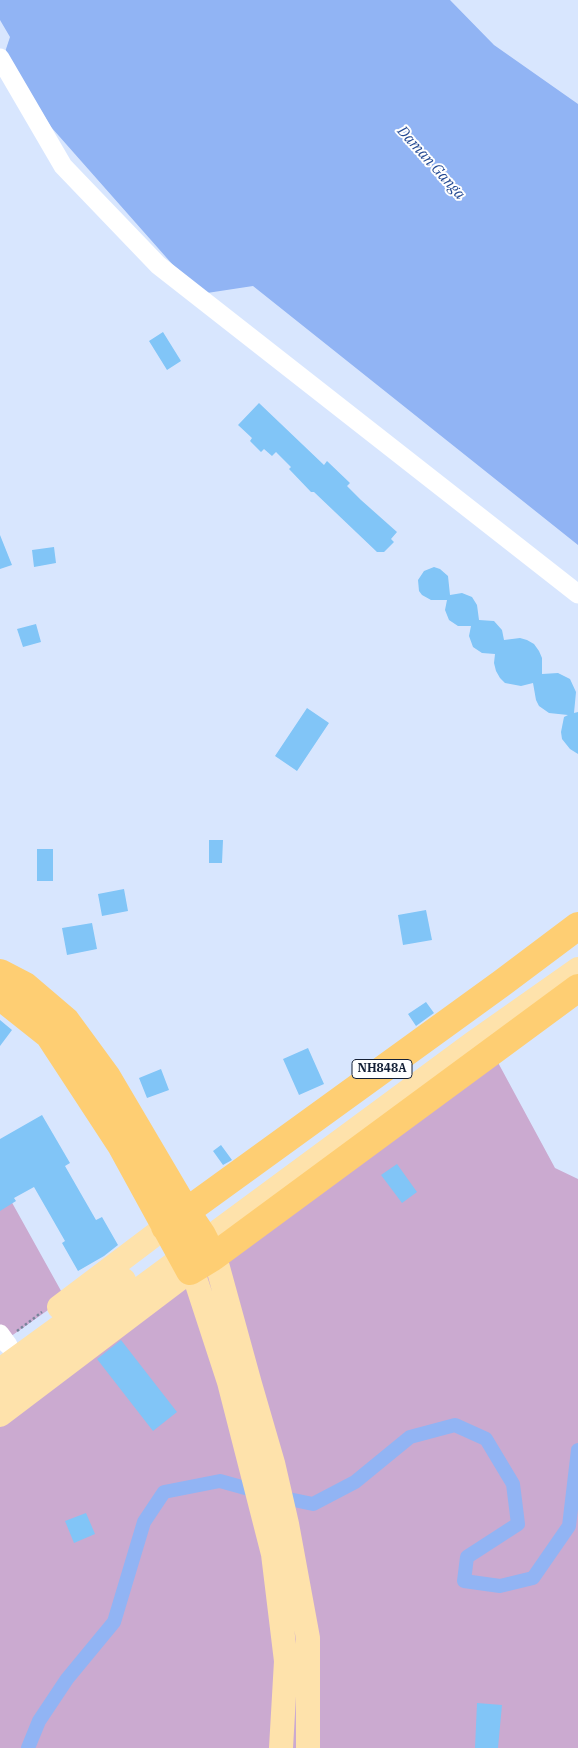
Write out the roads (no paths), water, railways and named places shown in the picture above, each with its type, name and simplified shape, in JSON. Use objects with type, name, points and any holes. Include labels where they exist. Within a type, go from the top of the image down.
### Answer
[{"type":"highway","name":"NH848A","points":[[176,1219],[578,926]]},
{"type":"highway","points":[[0,972],[25,986],[66,1021],[107,1077],[176,1219],[190,1271],[213,1257],[578,988]]},
{"type":"highway","points":[[0,996],[49,1035],[121,1145],[176,1219],[202,1235],[213,1257]]},
{"type":"main road","points":[[0,1370],[427,1060],[578,953]]},
{"type":"main road","points":[[0,1392],[472,1043],[578,969]]},
{"type":"main road","points":[[3,1344],[176,1219]]},
{"type":"main road","points":[[213,1257],[217,1264],[274,1463],[276,1523],[273,1554],[286,1661],[281,1748]]},
{"type":"main road","points":[[0,1415],[190,1271],[196,1281],[229,1382],[249,1461],[276,1523],[308,1638],[308,1748]]},
{"type":"street","points":[[0,58],[63,166],[158,265],[578,594]]},
{"type":"water","name":"Daman Ganga","points":[[0,0],[450,0],[494,45],[578,104],[578,545],[253,286],[207,293],[173,265],[51,127],[5,52],[10,37],[0,20]]},
{"type":"waterway","points":[[28,1748],[39,1721],[67,1679],[114,1622],[144,1522],[164,1492],[220,1481],[274,1496],[313,1504],[355,1482],[410,1437],[455,1425],[486,1439],[513,1484],[518,1524],[467,1557],[464,1581],[500,1586],[533,1578],[569,1526],[578,1450]]}]
